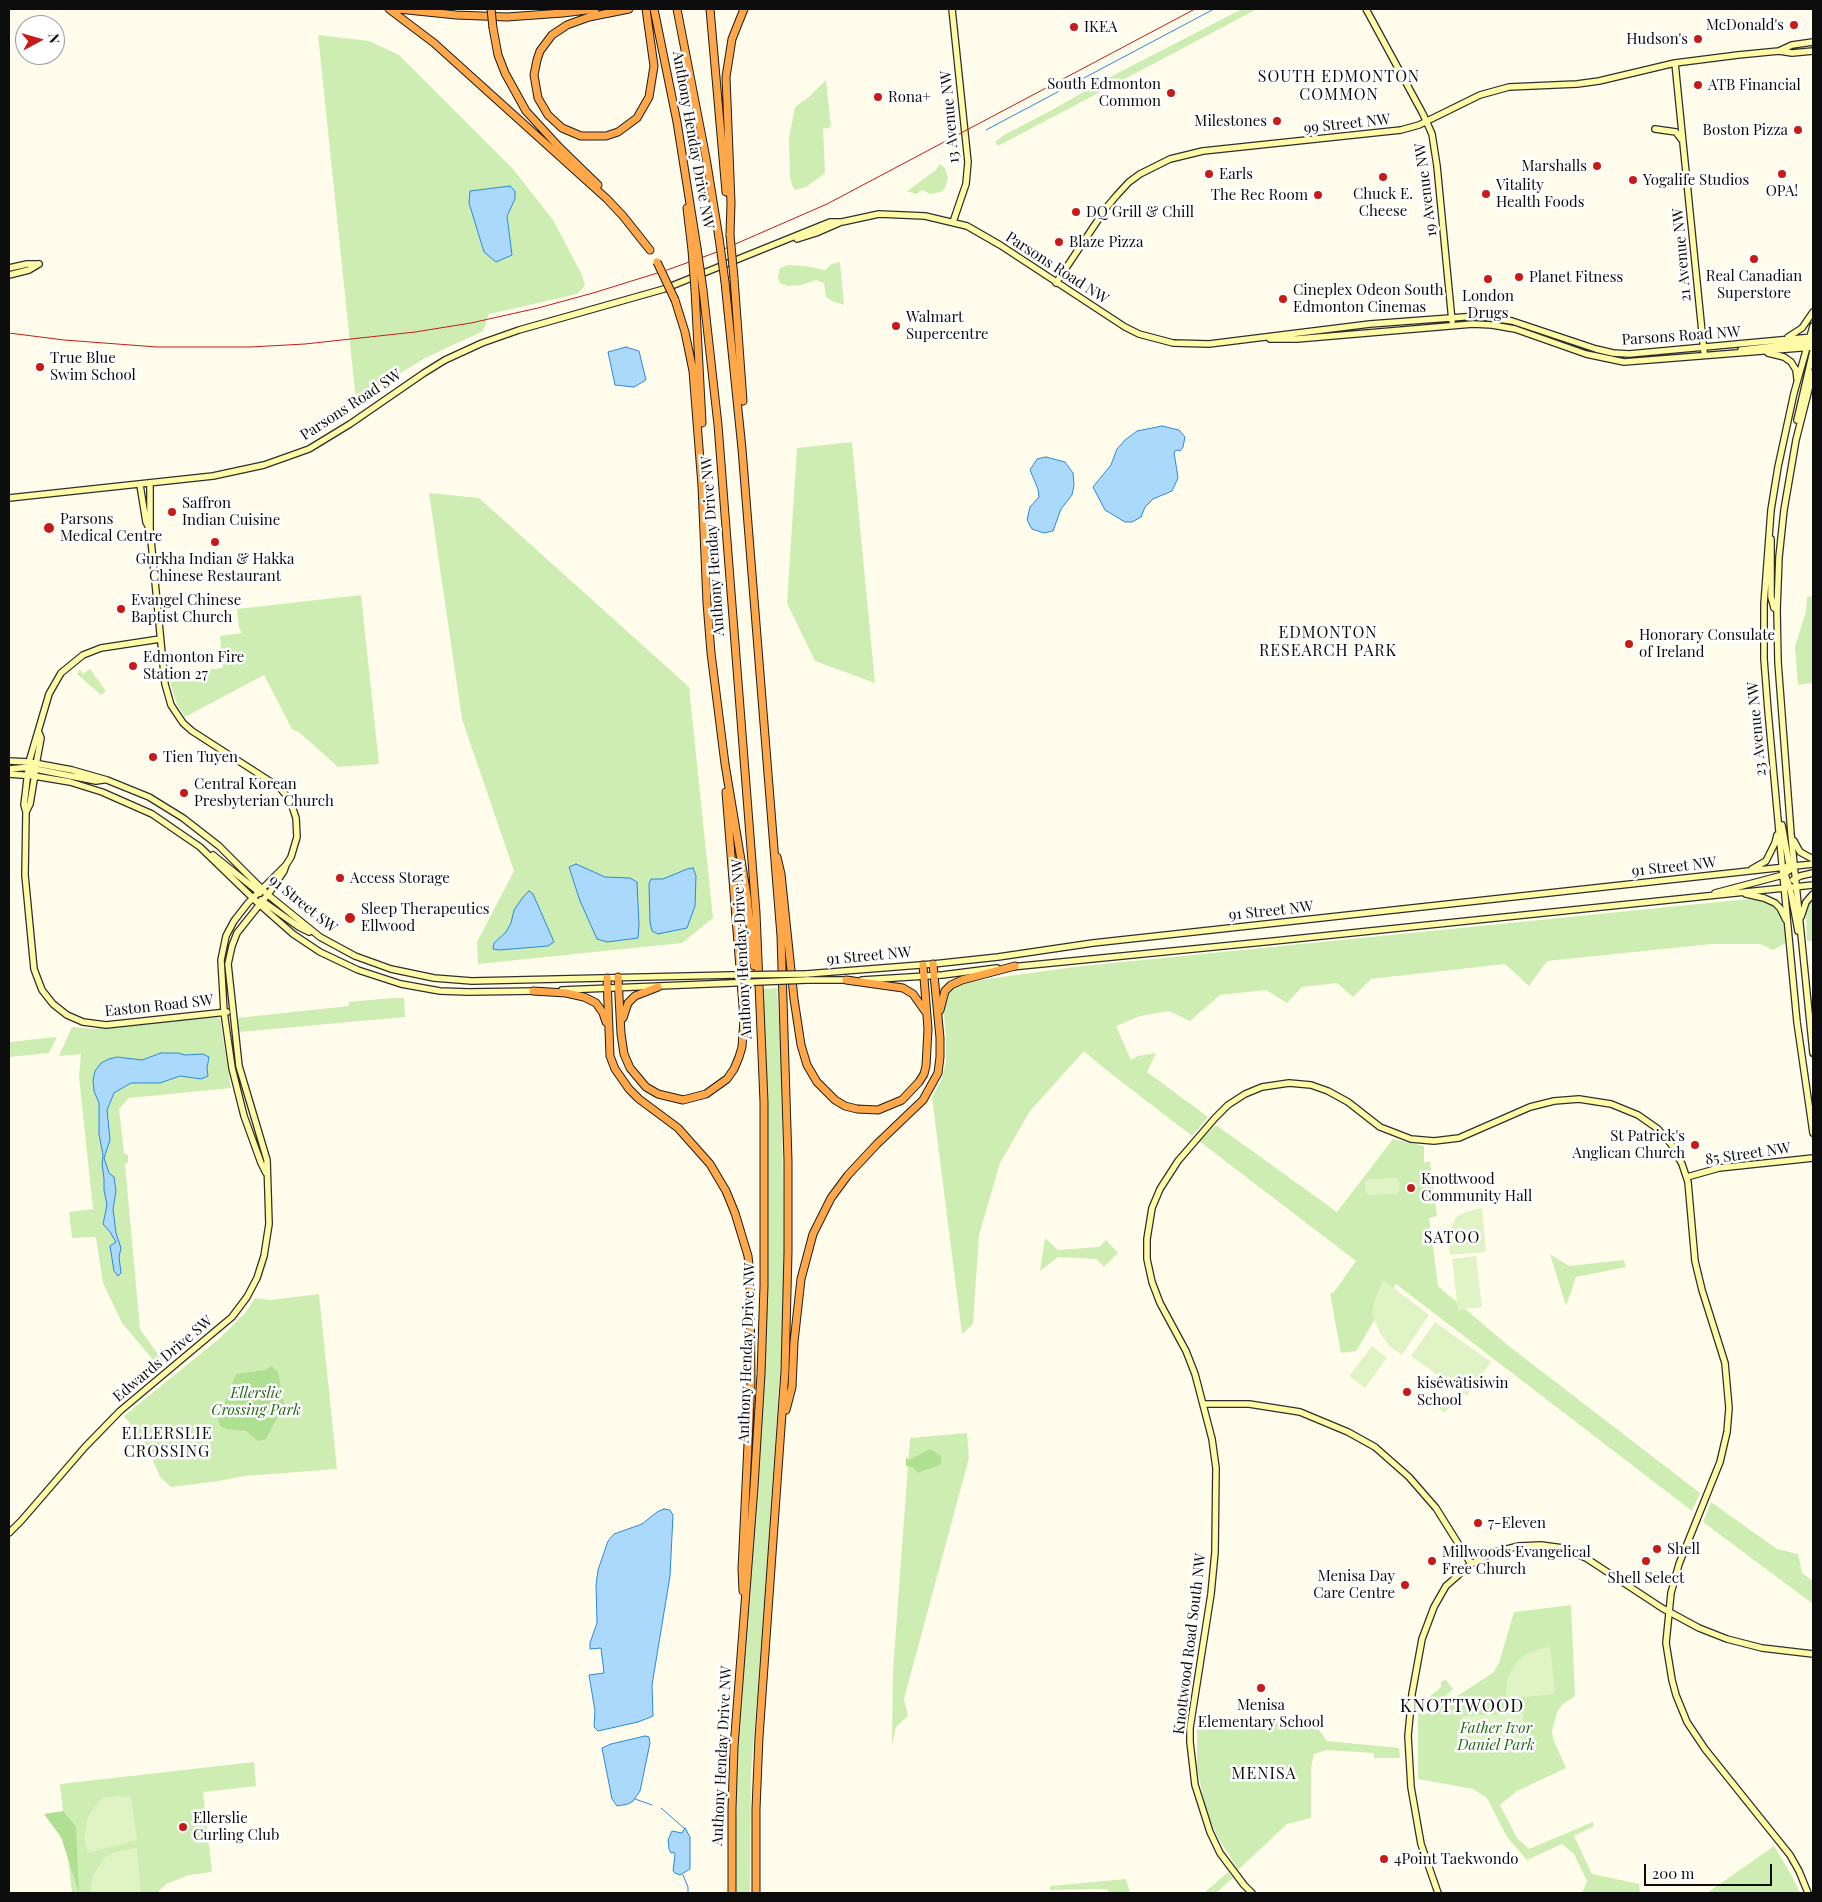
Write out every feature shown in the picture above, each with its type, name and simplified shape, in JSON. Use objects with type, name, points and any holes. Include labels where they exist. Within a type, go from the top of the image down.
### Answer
[{"type":"highway","points":[[389,9],[407,21],[434,44],[607,199],[650,250]]},
{"type":"highway","points":[[398,9],[456,15],[507,17],[563,14],[595,9]]},
{"type":"highway","points":[[491,9],[492,28],[498,55],[505,73],[526,112],[617,204],[644,237],[675,300],[685,332],[693,371],[702,486]]},
{"type":"highway","points":[[628,9],[567,25],[552,35],[540,51],[534,75],[535,87],[542,107],[562,128],[581,136],[606,136],[618,132],[637,118],[649,97],[653,84],[652,21],[646,9]]},
{"type":"highway","name":"Anthony Henday Drive NW","points":[[654,9],[652,21],[684,163],[695,249],[703,290],[718,425],[756,913],[760,998],[765,1163],[764,1286],[758,1430],[733,1765],[732,1893]]},
{"type":"highway","points":[[710,9],[734,278],[742,401],[742,449]]},
{"type":"highway","points":[[730,235],[731,203],[726,77],[732,39],[744,9]]},
{"type":"highway","name":"Anthony Henday Drive NW","points":[[678,12],[705,150],[725,282],[742,449],[771,830],[781,936],[788,1160],[787,1312],[782,1424],[759,1737],[756,1809],[756,1893]]},
{"type":"highway","points":[[695,249],[708,623],[716,702],[744,874],[753,958],[760,998]]},
{"type":"highway","points":[[618,977],[624,1054],[638,1079],[646,1087],[669,1098],[683,1100],[706,1094],[727,1078],[739,1058],[742,1047],[744,1019],[726,800],[725,764]]},
{"type":"highway","points":[[771,830],[781,874],[798,1030],[807,1065],[817,1082],[835,1100],[845,1106],[878,1110],[902,1100],[910,1094],[924,1074],[928,1029],[923,965]]},
{"type":"highway","points":[[782,1424],[792,1387],[794,1342],[801,1280],[813,1234],[831,1198],[848,1174],[876,1144],[923,1100],[938,1073],[940,1057],[939,1027],[933,964]]},
{"type":"highway","points":[[939,1027],[942,1001],[945,991],[951,985],[962,980],[1015,966]]},
{"type":"highway","points":[[607,978],[610,1056],[615,1069],[639,1100],[678,1128],[710,1164],[726,1191],[748,1256],[750,1275],[751,1371],[742,1569],[744,1619]]},
{"type":"highway","points":[[846,980],[904,988],[913,994],[927,1013]]},
{"type":"highway","points":[[621,1034],[624,1011],[628,1003],[635,996],[658,987]]},
{"type":"highway","points":[[533,991],[566,993],[584,997],[596,1003],[603,1013],[609,1039]]},
{"type":"main road","name":"13 Avenue NW","points":[[952,9],[968,162],[966,184],[953,222]]},
{"type":"main road","name":"19 Avenue NW","points":[[1366,9],[1432,134],[1436,157],[1452,325]]},
{"type":"main road","name":"99 Street NW","points":[[1779,51],[1792,45],[1813,42]]},
{"type":"main road","name":"99 Street NW","points":[[1056,283],[1117,195],[1129,182],[1140,174],[1170,159],[1203,151],[1401,130],[1499,89],[1599,81],[1675,63],[1779,51],[1792,53],[1813,51]]},
{"type":"main road","name":"21 Avenue NW","points":[[1675,63],[1704,356]]},
{"type":"main road","points":[[1655,129],[1672,130],[1679,134],[1685,154]]},
{"type":"main road","name":"Parsons Road NW","points":[[664,289],[773,245],[816,234],[842,222],[889,214],[925,216],[953,222],[980,232],[1125,327],[1152,338],[1186,344],[1209,344],[1330,329],[1477,316],[1500,318],[1525,324],[1613,353],[1659,352],[1764,341],[1812,343]]},
{"type":"main road","points":[[9,268],[27,264],[39,264],[29,270],[9,275]]},
{"type":"main road","name":"Parsons Road SW","points":[[9,498],[140,485],[243,471],[289,458],[327,439],[424,373],[465,350],[520,330],[664,289]]},
{"type":"main road","points":[[1764,341],[1788,337],[1796,333],[1806,324],[1813,312]]},
{"type":"main road","name":"Parsons Road NW","points":[[1257,338],[1283,340],[1483,324],[1523,332],[1586,354],[1624,362],[1761,352],[1812,343]]},
{"type":"main road","name":"23 Avenue NW","points":[[1788,871],[1782,868],[1774,784],[1764,659],[1764,604],[1770,520],[1782,443],[1797,383],[1812,343],[1813,326]]},
{"type":"main road","points":[[1730,354],[1744,349],[1812,343],[1798,412],[1796,440]]},
{"type":"main road","points":[[1761,352],[1780,356],[1790,362],[1796,370],[1797,383]]},
{"type":"main road","name":"23 Avenue NW","points":[[1813,373],[1796,440],[1784,510],[1779,557],[1777,610],[1778,662],[1791,834],[1787,924],[1796,1022],[1813,1133]]},
{"type":"main road","points":[[1796,440],[1813,382]]},
{"type":"main road","points":[[150,483],[150,530]]},
{"type":"main road","points":[[140,485],[146,522],[150,530]]},
{"type":"main road","points":[[1770,520],[1771,597],[1774,608],[1777,610]]},
{"type":"main road","name":"Edwards Drive SW","points":[[9,1533],[120,1411],[222,1326],[242,1304],[257,1278],[266,1250],[269,1216],[265,1154],[238,1064],[228,972],[232,946],[240,927],[282,875],[294,850],[297,837],[296,818],[290,800],[274,783],[192,731],[183,723],[171,705],[166,691],[150,530]]},
{"type":"main road","points":[[39,733],[54,682],[77,658],[101,648],[160,639]]},
{"type":"main road","name":"Easton Road SW","points":[[39,733],[36,737],[26,775],[24,805],[26,812],[25,875],[33,962],[39,983],[53,1004],[71,1018],[101,1025],[232,1011]]},
{"type":"main road","name":"Easton Road SW","points":[[26,812],[30,804],[41,738],[39,733]]},
{"type":"main road","name":"91 Street SW","points":[[9,762],[29,765],[70,782],[125,800],[170,825],[200,847],[253,898]]},
{"type":"main road","points":[[9,769],[29,765]]},
{"type":"main road","name":"91 Street SW","points":[[9,774],[26,775],[35,769],[72,770],[107,780],[149,797],[183,818],[219,846],[260,890]]},
{"type":"main road","points":[[1774,784],[1805,973]]},
{"type":"main road","points":[[1740,872],[1756,868],[1766,861],[1776,843],[1778,825]]},
{"type":"main road","points":[[1791,834],[1800,852],[1813,859]]},
{"type":"main road","points":[[200,847],[267,894]]},
{"type":"main road","points":[[1686,899],[1813,864]]},
{"type":"main road","name":"Edwards Drive SW","points":[[267,1175],[261,1163],[237,1092],[229,1053],[220,966],[224,945],[234,921],[260,890],[286,865]]},
{"type":"main road","name":"91 Street NW","points":[[732,982],[807,977],[933,964],[1153,936],[1782,868]]},
{"type":"main road","name":"91 Street NW","points":[[732,975],[846,980],[924,976],[1741,893],[1790,884],[1813,873]]},
{"type":"main road","points":[[1790,884],[1797,887],[1813,885]]},
{"type":"main road","points":[[1797,887],[1813,1053]]},
{"type":"main road","points":[[1741,893],[1764,898],[1775,903],[1780,908],[1787,924]]},
{"type":"main road","name":"91 Street SW","points":[[267,894],[320,937],[344,951],[375,964],[405,973],[434,978],[472,981],[732,975]]},
{"type":"main road","points":[[1800,919],[1806,902],[1813,894]]},
{"type":"main road","points":[[253,898],[299,927],[320,937]]},
{"type":"main road","name":"91 Street SW","points":[[260,902],[293,934],[310,946],[346,965],[379,978],[410,986],[445,991],[533,991],[658,987],[732,982]]},
{"type":"main road","name":"Knottwood Road South NW","points":[[1252,1893],[1233,1872],[1215,1844],[1199,1800],[1193,1775],[1190,1728],[1194,1697],[1202,1662],[1215,1552],[1216,1468],[1204,1404],[1188,1358],[1155,1291],[1147,1259],[1147,1239],[1152,1208],[1160,1189],[1178,1161],[1221,1112],[1237,1098],[1262,1087],[1289,1083],[1311,1085],[1328,1091],[1348,1102],[1380,1128],[1403,1137],[1421,1140],[1442,1141],[1459,1138],[1530,1107],[1572,1099],[1602,1102],[1625,1109],[1645,1119],[1663,1134],[1676,1151],[1687,1177],[1696,1266],[1725,1363],[1728,1387],[1728,1412],[1722,1454],[1672,1585],[1666,1643],[1672,1680],[1687,1722],[1705,1749],[1790,1855],[1808,1893]]},
{"type":"main road","name":"85 Street NW","points":[[1687,1177],[1719,1168],[1813,1158]]},
{"type":"main road","points":[[1204,1404],[1249,1404],[1300,1412],[1340,1428],[1375,1447],[1410,1477],[1430,1500],[1471,1564]]},
{"type":"main road","points":[[1438,1893],[1421,1844],[1412,1793],[1408,1750],[1412,1694],[1421,1644],[1434,1607],[1446,1586],[1471,1564],[1486,1555],[1512,1547],[1532,1545],[1559,1547],[1591,1560],[1668,1612],[1699,1628],[1727,1639],[1778,1650],[1813,1654]]},
{"type":"green space","points":[[1242,9],[1257,9],[998,146],[995,142],[1004,135],[1112,76]]},
{"type":"green space","points":[[318,35],[369,41],[399,55],[513,169],[553,220],[582,275],[585,286],[577,294],[489,314],[483,331],[425,358],[356,401]]},
{"type":"green space","points":[[826,80],[831,127],[823,129],[825,173],[806,187],[795,190],[790,177],[789,138],[795,107],[809,97]]},
{"type":"green space","points":[[939,164],[945,168],[948,179],[945,188],[941,192],[930,194],[922,190],[916,194],[907,191],[936,170]]},
{"type":"green space","points":[[840,262],[844,305],[826,297],[824,283],[816,280],[802,285],[788,286],[780,283],[778,277],[780,268],[788,265],[825,270],[830,265]]},
{"type":"green space","points":[[852,442],[875,683],[815,661],[787,603],[797,448]]},
{"type":"green space","points":[[429,493],[479,498],[689,687],[713,918],[682,943],[478,964],[477,942],[514,871],[462,719]]},
{"type":"green space","points":[[361,595],[379,764],[338,767],[300,733],[292,729],[264,675],[185,717],[177,704],[170,682],[204,675],[204,670],[223,668],[220,636],[242,633],[239,627],[237,609]]},
{"type":"green space","points":[[1813,596],[1813,683],[1798,685],[1795,647],[1806,611],[1807,597]]},
{"type":"green space","points":[[90,669],[106,691],[101,695],[77,674],[80,670],[83,674]]},
{"type":"green space","points":[[1813,897],[1813,941],[1807,941],[1806,914],[1808,903]]},
{"type":"green space","points":[[1748,899],[1766,901],[1778,910],[1784,922],[1786,943],[1773,950],[1760,944],[1712,944],[1547,961],[1529,986],[1505,964],[1371,979],[1353,997],[1337,983],[1302,987],[1287,1003],[1266,990],[1220,995],[1190,1021],[1169,1011],[1140,1016],[1116,1026],[1131,1060],[1138,1056],[1156,1053],[1147,1072],[1208,1117],[1192,1136],[1084,1051],[1030,1111],[1000,1163],[979,1235],[973,1324],[962,1334],[932,1097],[941,1081],[946,1062],[943,1007],[947,994],[958,985],[966,982],[1074,967]]},
{"type":"green space","points":[[777,988],[781,1057],[784,1259],[781,1359],[751,1771],[750,1893],[736,1893],[739,1717],[758,1482],[766,1327],[768,1212],[763,989]]},
{"type":"green space","points":[[404,998],[405,1017],[239,1032],[237,1018],[349,1006],[349,1002]]},
{"type":"green space","points":[[217,1017],[220,1019],[231,1088],[129,1098],[119,1109],[124,1153],[128,1155],[128,1162],[125,1164],[140,1329],[165,1364],[160,1368],[122,1323],[103,1283],[96,1238],[72,1238],[69,1212],[93,1209],[79,1077],[81,1054],[59,1056],[72,1027],[94,1029]]},
{"type":"green space","points":[[57,1037],[49,1053],[9,1057],[9,1042]]},
{"type":"green space","points":[[1216,1125],[1337,1212],[1393,1139],[1424,1146],[1424,1162],[1430,1162],[1437,1216],[1429,1218],[1438,1286],[1510,1347],[1700,1493],[1692,1511],[1396,1284],[1356,1351],[1341,1353],[1330,1294],[1334,1292],[1356,1261],[1199,1141]]},
{"type":"green space","points":[[1397,1178],[1400,1191],[1396,1194],[1368,1195],[1365,1191],[1365,1182],[1370,1179]]},
{"type":"green space","points":[[1482,1208],[1486,1252],[1450,1255],[1448,1235],[1456,1217],[1465,1212]]},
{"type":"green space","points":[[1045,1238],[1058,1250],[1099,1247],[1106,1240],[1118,1253],[1104,1267],[1096,1259],[1058,1257],[1040,1271]]},
{"type":"green space","points":[[1550,1254],[1569,1266],[1624,1260],[1626,1267],[1576,1277],[1566,1306]]},
{"type":"green space","points":[[1476,1256],[1482,1307],[1458,1310],[1452,1259]]},
{"type":"green space","points":[[1383,1280],[1429,1315],[1402,1355],[1390,1347],[1380,1333],[1372,1314],[1374,1302]]},
{"type":"green space","name":"Ellerslie Crossing Park","points":[[319,1294],[337,1469],[244,1476],[171,1487],[160,1477],[146,1444],[124,1416],[220,1338],[246,1312],[255,1298],[271,1300]]},
{"type":"green space","points":[[1435,1322],[1491,1362],[1467,1396],[1411,1356]]},
{"type":"green space","points":[[1372,1346],[1387,1358],[1365,1388],[1349,1376]]},
{"type":"green space","points":[[271,1366],[278,1372],[284,1404],[266,1439],[258,1441],[246,1431],[227,1429],[220,1426],[218,1420],[236,1374],[266,1370]]},
{"type":"green space","points":[[1436,1395],[1451,1405],[1445,1413],[1431,1403]]},
{"type":"green space","points":[[967,1433],[969,1458],[904,1699],[908,1716],[896,1727],[892,1746],[893,1670],[910,1438]]},
{"type":"green space","points":[[930,1449],[941,1456],[941,1464],[918,1473],[913,1467],[906,1466],[906,1457],[909,1460]]},
{"type":"green space","points":[[1711,1502],[1777,1549],[1798,1554],[1802,1573],[1813,1581],[1813,1604],[1703,1522]]},
{"type":"green space","name":"Father Ivor Daniel Park","points":[[1571,1605],[1575,1696],[1562,1705],[1557,1712],[1552,1731],[1553,1739],[1566,1768],[1517,1791],[1500,1805],[1517,1838],[1529,1849],[1593,1822],[1594,1826],[1574,1836],[1592,1874],[1639,1884],[1640,1893],[1582,1893],[1587,1881],[1574,1854],[1562,1844],[1527,1860],[1507,1837],[1487,1798],[1473,1789],[1418,1779],[1418,1713],[1430,1713],[1493,1673],[1499,1663],[1514,1612]]},
{"type":"green space","points":[[1550,1646],[1555,1691],[1553,1694],[1506,1699],[1507,1678],[1516,1663],[1527,1653]]},
{"type":"green space","points":[[1444,1680],[1453,1689],[1435,1704],[1429,1697],[1441,1687],[1441,1682]]},
{"type":"green space","points":[[1523,1713],[1525,1749],[1464,1753],[1462,1716]]},
{"type":"green space","points":[[1260,1719],[1316,1726],[1327,1741],[1399,1748],[1400,1758],[1374,1758],[1374,1753],[1327,1750],[1314,1754],[1311,1768],[1311,1818],[1287,1824],[1238,1870],[1217,1836],[1206,1809],[1197,1768],[1197,1725],[1241,1730],[1242,1724],[1257,1727]]},
{"type":"green space","points":[[254,1762],[256,1786],[203,1792],[212,1872],[189,1875],[166,1884],[157,1893],[72,1893],[60,1784]]},
{"type":"green space","points":[[131,1797],[137,1840],[88,1853],[84,1840],[88,1817],[97,1803],[103,1798]]},
{"type":"green space","points":[[63,1811],[76,1827],[79,1893],[61,1837],[44,1814]]},
{"type":"green space","points":[[1774,1846],[1800,1893],[1707,1893]]},
{"type":"green space","points":[[137,1848],[141,1893],[90,1893],[93,1875],[105,1857],[115,1852]]},
{"type":"green space","points":[[1228,1872],[1233,1878],[1216,1893],[1204,1893]]},
{"type":"green space","points":[[1126,1879],[1130,1893],[1111,1893],[1106,1889],[1050,1890],[1050,1886]]},
{"type":"water","points":[[510,186],[515,191],[515,199],[507,216],[512,255],[496,262],[484,252],[469,203],[470,191]]},
{"type":"water","points":[[626,347],[639,351],[646,380],[634,387],[615,385],[608,352]]},
{"type":"water","points":[[1162,426],[1179,430],[1185,437],[1183,447],[1180,451],[1174,452],[1178,478],[1172,491],[1153,499],[1145,507],[1141,517],[1132,522],[1125,522],[1105,510],[1093,487],[1111,465],[1117,449],[1125,440],[1137,431]]},
{"type":"water","points":[[1046,457],[1065,462],[1073,473],[1074,485],[1072,495],[1061,509],[1053,531],[1044,533],[1032,529],[1027,520],[1030,507],[1039,497],[1038,489],[1030,470],[1037,459]]},
{"type":"water","points":[[576,864],[605,877],[630,878],[637,882],[638,938],[607,942],[597,939],[580,901],[569,867]]},
{"type":"water","points":[[693,868],[696,876],[695,906],[687,928],[658,934],[652,931],[649,884],[651,879],[663,879]]},
{"type":"water","points":[[529,891],[533,894],[554,942],[548,946],[493,949],[494,943],[506,932],[511,923],[514,910]]},
{"type":"water","points":[[161,1053],[203,1054],[209,1057],[208,1076],[201,1079],[180,1076],[160,1083],[131,1083],[114,1093],[107,1110],[110,1140],[104,1158],[109,1173],[114,1177],[116,1191],[113,1209],[116,1233],[121,1248],[119,1257],[121,1273],[118,1276],[114,1271],[110,1246],[116,1242],[103,1224],[107,1205],[104,1190],[103,1155],[99,1134],[99,1103],[94,1091],[93,1080],[95,1071],[101,1063],[109,1059],[117,1057],[142,1060]]},
{"type":"water","points":[[664,1509],[670,1510],[673,1515],[670,1576],[652,1685],[653,1716],[638,1722],[598,1731],[594,1727],[595,1711],[589,1675],[604,1673],[601,1648],[590,1649],[590,1643],[597,1623],[596,1585],[598,1570],[608,1541],[614,1534],[642,1524]]},
{"type":"water","points":[[645,1736],[649,1737],[650,1743],[640,1791],[633,1801],[617,1806],[612,1799],[602,1748]]},
{"type":"water","points":[[685,1828],[690,1837],[690,1869],[680,1875],[673,1871],[675,1855],[669,1849],[668,1840],[672,1831],[682,1833]]},
{"type":"waterway","points":[[986,130],[1214,9]]},
{"type":"waterway","points":[[635,1799],[652,1805]]},
{"type":"waterway","points":[[661,1808],[685,1829]]},
{"type":"waterway","points":[[683,1875],[688,1887],[688,1893]]},
{"type":"railway","points":[[9,333],[64,340],[157,347],[250,347],[305,344],[415,332],[471,323],[593,293],[717,252],[827,204],[1195,9]]},
{"type":"place","name":"McDonald's","points":[[1794,25]]},
{"type":"place","name":"IKEA","points":[[1074,27]]},
{"type":"place","name":"Hudson's","points":[[1698,39]]},
{"type":"place","name":"ATB Financial","points":[[1698,85]]},
{"type":"place","name":"South Edmonton Common","points":[[1171,93]]},
{"type":"place","name":"Rona+","points":[[878,97]]},
{"type":"place","name":"Milestones","points":[[1277,121]]},
{"type":"place","name":"Boston Pizza","points":[[1798,130]]},
{"type":"place","name":"Marshalls","points":[[1597,166]]},
{"type":"place","name":"Earls","points":[[1209,174]]},
{"type":"place","name":"OPA!","points":[[1782,174]]},
{"type":"place","name":"Chuck E. Cheese","points":[[1383,177]]},
{"type":"place","name":"Yogalife Studios","points":[[1633,180]]},
{"type":"place","name":"Vitality Health Foods","points":[[1486,194]]},
{"type":"place","name":"The Rec Room","points":[[1318,195]]},
{"type":"place","name":"DQ Grill & Chill","points":[[1076,212]]},
{"type":"place","name":"Blaze Pizza","points":[[1059,242]]},
{"type":"place","name":"Real Canadian Superstore","points":[[1754,259]]},
{"type":"place","name":"Planet Fitness","points":[[1519,277]]},
{"type":"place","name":"London Drugs","points":[[1488,279]]},
{"type":"place","name":"Cineplex Odeon South Edmonton Cinemas","points":[[1283,299]]},
{"type":"place","name":"Walmart Supercentre","points":[[896,326]]},
{"type":"place","name":"True Blue Swim School","points":[[40,367]]},
{"type":"place","name":"Saffron Indian Cuisine","points":[[172,512]]},
{"type":"place","name":"Parsons Medical Centre","points":[[49,528]]},
{"type":"place","name":"Gurkha Indian & Hakka Chinese Restaurant","points":[[215,542]]},
{"type":"place","name":"Evangel Chinese Baptist Church","points":[[121,609]]},
{"type":"place","name":"Honorary Consulate of Ireland","points":[[1629,644]]},
{"type":"place","name":"Edmonton Fire Station 27","points":[[133,666]]},
{"type":"place","name":"Tien Tuyen","points":[[153,757]]},
{"type":"place","name":"Central Korean Presbyterian Church","points":[[184,793]]},
{"type":"place","name":"Access Storage","points":[[340,878]]},
{"type":"place","name":"Sleep Therapeutics Ellwood","points":[[350,918]]},
{"type":"place","name":"St Patrick's Anglican Church","points":[[1695,1145]]},
{"type":"place","name":"Knottwood Community Hall","points":[[1411,1188]]},
{"type":"place","name":"kisêwâtisiwin School","points":[[1407,1392]]},
{"type":"place","name":"7-Eleven","points":[[1478,1523]]},
{"type":"place","name":"Shell","points":[[1657,1549]]},
{"type":"place","name":"Millwoods Evangelical Free Church","points":[[1432,1561]]},
{"type":"place","name":"Shell Select","points":[[1646,1561]]},
{"type":"place","name":"Menisa Day Care Centre","points":[[1405,1585]]},
{"type":"place","name":"Menisa Elementary School","points":[[1261,1688]]},
{"type":"place","name":"Ellerslie Curling Club","points":[[183,1827]]},
{"type":"place","name":"4Point Taekwondo","points":[[1384,1859]]},
{"type":"district","name":"SOUTH EDMONTON COMMON","points":[[1339,86]]},
{"type":"district","name":"EDMONTON RESEARCH PARK","points":[[1328,642]]},
{"type":"district","name":"SATOO","points":[[1452,1238]]},
{"type":"district","name":"ELLERSLIE CROSSING","points":[[167,1443]]},
{"type":"district","name":"KNOTTWOOD","points":[[1462,1706]]},
{"type":"district","name":"MENISA","points":[[1264,1774]]}]
